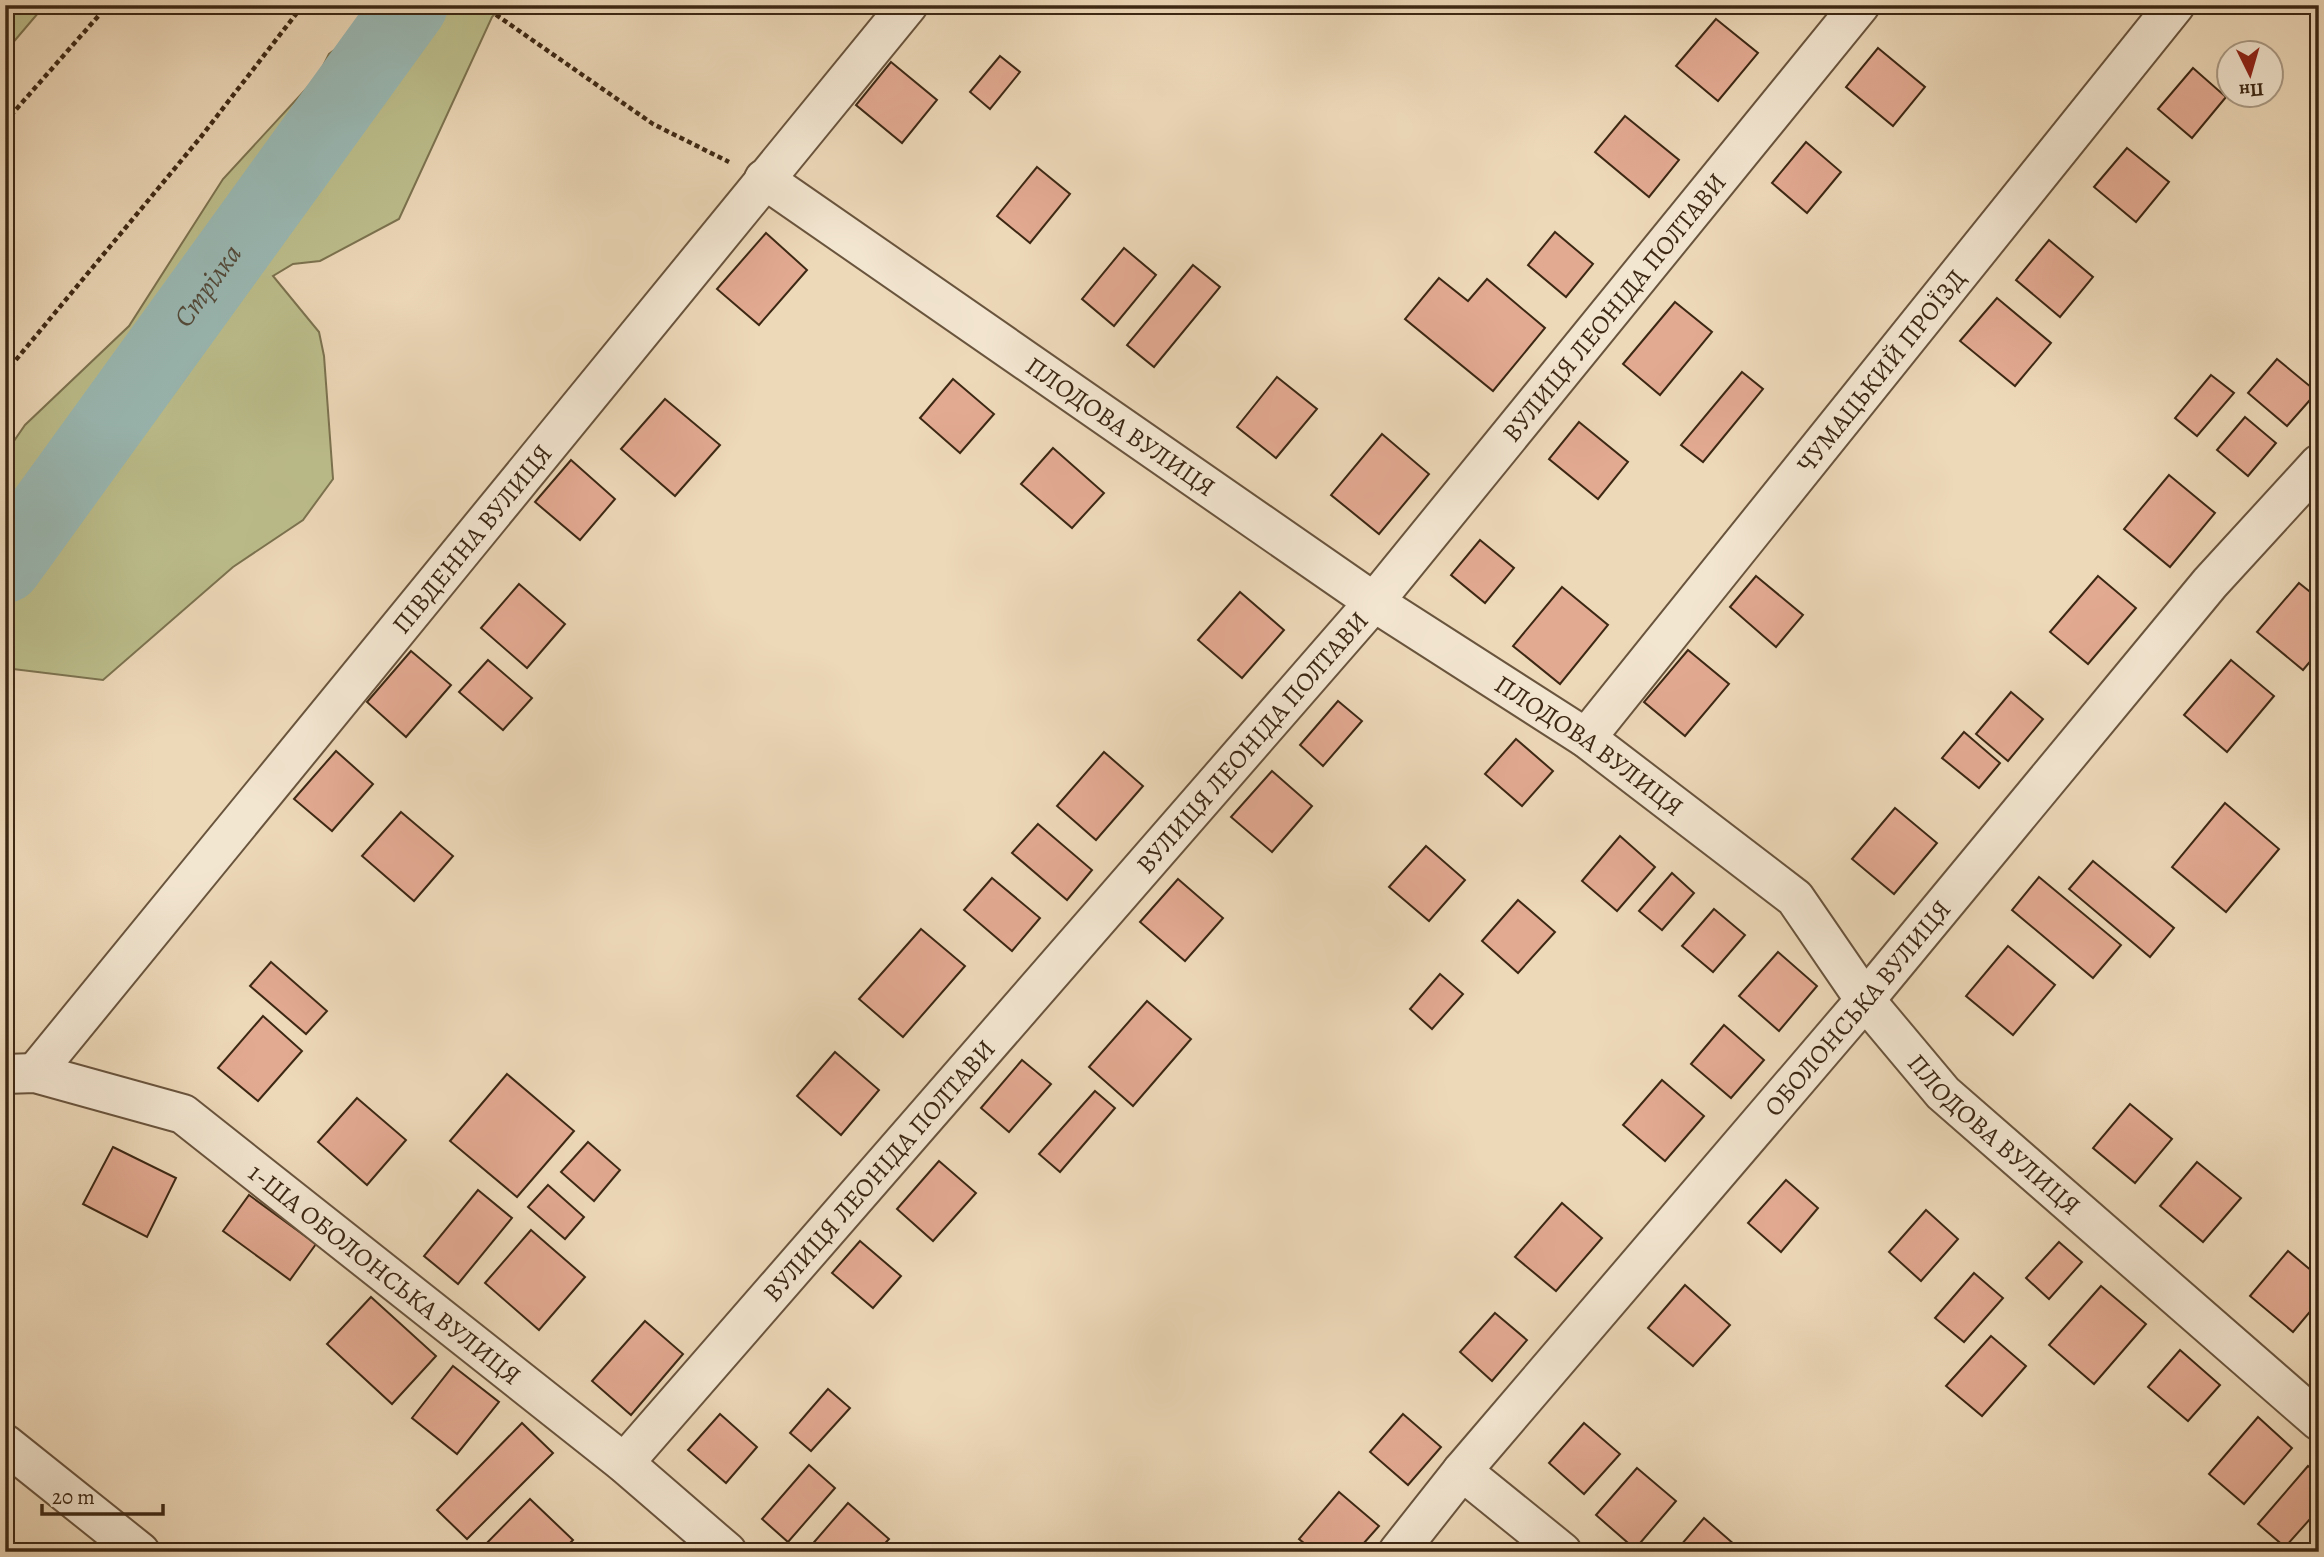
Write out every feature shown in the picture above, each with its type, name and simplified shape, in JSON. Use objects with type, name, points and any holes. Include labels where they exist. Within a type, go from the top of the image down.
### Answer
[{"type":"street","name":"ПІВДЕННА ВУЛИЦЯ","points":[[20,1073],[908,5]]},
{"type":"street","name":"ВУЛИЦЯ ЛЕОНІДА ПОЛТАВИ","points":[[624,1463],[1374,602],[1860,5]]},
{"type":"street","name":"ЧУМАЦЬКИЙ ПРОЇЗД","points":[[1586,738],[2175,5]]},
{"type":"street","name":"ПЛОДОВА ВУЛИЦЯ","points":[[764,179],[1374,602],[1586,738],[1795,898],[1865,1000],[1944,1093],[2314,1408]]},
{"type":"street","name":"ОБОЛОНСЬКА ВУЛИЦЯ","points":[[1398,1552],[1462,1471],[1865,1000],[2210,583],[2319,464]]},
{"type":"street","name":"1-ША ОБОЛОНСЬКА ВУЛИЦЯ","points":[[20,1073],[183,1114],[624,1463],[727,1552]]},
{"type":"street","points":[[5,1444],[140,1552]]},
{"type":"street","points":[[1462,1471],[1562,1552]]},
{"type":"path","points":[[5,122],[108,5]]},
{"type":"path","points":[[5,373],[200,138],[303,5]]},
{"type":"path","points":[[482,5],[653,124],[764,179]]},
{"type":"green space","points":[[5,5],[45,5],[5,52]]},
{"type":"green space","points":[[395,5],[503,5],[492,17],[399,219],[320,261],[293,264],[273,276],[319,332],[324,356],[333,479],[303,520],[233,567],[103,680],[5,670],[5,454],[25,425],[129,326],[223,179],[318,76],[329,54]]},
{"type":"building","points":[[1716,19],[1758,53],[1718,101],[1676,66]]},
{"type":"building","points":[[1878,48],[1925,87],[1893,126],[1846,87]]},
{"type":"building","points":[[1000,56],[1020,72],[990,109],[970,92]]},
{"type":"building","points":[[891,62],[937,100],[902,143],[856,105]]},
{"type":"building","points":[[2193,68],[2216,88],[2217,108],[2192,138],[2158,109]]},
{"type":"building","points":[[1625,116],[1679,160],[1649,197],[1595,152]]},
{"type":"building","points":[[1806,142],[1841,172],[1807,213],[1772,183]]},
{"type":"building","points":[[2127,148],[2169,182],[2136,222],[2094,187]]},
{"type":"building","points":[[1037,167],[1070,194],[1030,243],[997,216]]},
{"type":"building","points":[[1555,232],[1593,264],[1566,297],[1528,265]]},
{"type":"building","points":[[766,233],[807,270],[759,325],[717,289]]},
{"type":"building","points":[[2049,240],[2093,277],[2060,317],[2016,280]]},
{"type":"building","points":[[1124,248],[1156,275],[1114,326],[1082,299]]},
{"type":"building","points":[[1193,265],[1220,287],[1154,367],[1127,345]]},
{"type":"building","points":[[1439,278],[1468,301],[1487,279],[1545,328],[1493,391],[1405,319]]},
{"type":"building","points":[[1997,298],[2051,343],[2015,386],[1960,341]]},
{"type":"building","points":[[1675,302],[1712,332],[1660,395],[1623,364]]},
{"type":"building","points":[[2277,359],[2317,392],[2287,426],[2248,393]]},
{"type":"building","points":[[1742,372],[1763,389],[1703,462],[1681,445]]},
{"type":"building","points":[[2211,375],[2234,393],[2197,436],[2175,418]]},
{"type":"building","points":[[1277,377],[1317,409],[1276,458],[1237,427]]},
{"type":"building","points":[[953,379],[994,414],[960,453],[920,418]]},
{"type":"building","points":[[665,399],[720,445],[675,496],[621,449]]},
{"type":"building","points":[[2245,417],[2276,443],[2248,476],[2217,450]]},
{"type":"building","points":[[1579,422],[1628,462],[1598,499],[1549,459]]},
{"type":"building","points":[[1382,434],[1429,474],[1379,534],[1331,495]]},
{"type":"building","points":[[1053,448],[1104,493],[1072,528],[1021,484]]},
{"type":"building","points":[[571,460],[615,499],[580,540],[535,502]]},
{"type":"building","points":[[2169,475],[2215,513],[2170,567],[2124,529]]},
{"type":"building","points":[[1480,540],[1514,568],[1485,603],[1451,575]]},
{"type":"building","points":[[1756,576],[1803,615],[1776,647],[1730,607]]},
{"type":"building","points":[[2098,576],[2136,608],[2088,664],[2050,632]]},
{"type":"building","points":[[2299,583],[2319,599],[2319,651],[2303,670],[2257,632]]},
{"type":"building","points":[[519,584],[565,624],[527,668],[481,628]]},
{"type":"building","points":[[1562,587],[1608,625],[1560,684],[1513,646]]},
{"type":"building","points":[[1240,592],[1284,630],[1242,678],[1198,640]]},
{"type":"building","points":[[1688,650],[1729,684],[1685,736],[1644,702]]},
{"type":"building","points":[[411,651],[451,685],[406,737],[367,702]]},
{"type":"building","points":[[488,660],[532,698],[503,730],[459,692]]},
{"type":"building","points":[[2231,660],[2274,696],[2227,752],[2184,715]]},
{"type":"building","points":[[2011,692],[2043,719],[2008,761],[1976,734]]},
{"type":"building","points":[[1338,701],[1362,721],[1323,766],[1300,745]]},
{"type":"building","points":[[1964,732],[2000,763],[1979,788],[1942,758]]},
{"type":"building","points":[[1516,739],[1553,771],[1522,806],[1485,774]]},
{"type":"building","points":[[336,751],[373,784],[332,831],[294,799]]},
{"type":"building","points":[[1104,752],[1143,786],[1096,840],[1057,806]]},
{"type":"building","points":[[1272,771],[1312,806],[1272,852],[1231,817]]},
{"type":"building","points":[[2225,803],[2279,849],[2226,912],[2172,867]]},
{"type":"building","points":[[1895,808],[1937,843],[1894,894],[1852,859]]},
{"type":"building","points":[[401,812],[453,856],[414,901],[362,856]]},
{"type":"building","points":[[1038,824],[1092,870],[1067,900],[1012,853]]},
{"type":"building","points":[[1620,836],[1655,867],[1617,911],[1582,881]]},
{"type":"building","points":[[1426,846],[1465,880],[1429,921],[1389,887]]},
{"type":"building","points":[[2093,861],[2174,928],[2150,957],[2069,889]]},
{"type":"building","points":[[1672,873],[1694,893],[1662,930],[1639,911]]},
{"type":"building","points":[[2039,877],[2121,945],[2093,978],[2012,910]]},
{"type":"building","points":[[992,878],[1040,918],[1012,951],[964,910]]},
{"type":"building","points":[[1178,879],[1223,918],[1185,961],[1140,922]]},
{"type":"building","points":[[1518,900],[1555,932],[1518,973],[1482,941]]},
{"type":"building","points":[[1714,909],[1745,935],[1713,972],[1682,946]]},
{"type":"building","points":[[921,929],[965,966],[903,1037],[859,999]]},
{"type":"building","points":[[2008,946],[2055,985],[2013,1035],[1966,996]]},
{"type":"building","points":[[1778,952],[1817,986],[1779,1031],[1739,996]]},
{"type":"building","points":[[271,962],[327,1011],[306,1034],[250,986]]},
{"type":"building","points":[[1440,974],[1463,994],[1432,1029],[1410,1009]]},
{"type":"building","points":[[1147,1001],[1191,1039],[1133,1106],[1089,1067]]},
{"type":"building","points":[[263,1016],[302,1051],[258,1101],[218,1068]]},
{"type":"building","points":[[1724,1025],[1764,1060],[1731,1098],[1691,1064]]},
{"type":"building","points":[[835,1052],[879,1090],[841,1135],[797,1096]]},
{"type":"building","points":[[1022,1060],[1051,1084],[1009,1132],[981,1108]]},
{"type":"building","points":[[507,1074],[574,1131],[517,1197],[450,1141]]},
{"type":"building","points":[[1662,1080],[1704,1116],[1665,1161],[1623,1125]]},
{"type":"building","points":[[1095,1091],[1115,1108],[1060,1172],[1039,1154]]},
{"type":"building","points":[[357,1098],[406,1140],[367,1185],[318,1142]]},
{"type":"building","points":[[2130,1104],[2172,1139],[2135,1183],[2093,1148]]},
{"type":"building","points":[[588,1142],[620,1170],[594,1201],[561,1172]]},
{"type":"building","points":[[113,1147],[176,1178],[147,1237],[83,1204]]},
{"type":"building","points":[[939,1161],[976,1193],[933,1241],[897,1209]]},
{"type":"building","points":[[2197,1162],[2241,1198],[2203,1242],[2160,1206]]},
{"type":"building","points":[[1786,1180],[1818,1208],[1781,1252],[1748,1223]]},
{"type":"building","points":[[548,1185],[584,1217],[565,1239],[528,1207]]},
{"type":"building","points":[[478,1190],[512,1218],[458,1284],[424,1256]]},
{"type":"building","points":[[249,1195],[316,1244],[290,1280],[223,1231]]},
{"type":"building","points":[[1562,1203],[1602,1238],[1556,1291],[1515,1257]]},
{"type":"building","points":[[1926,1210],[1958,1239],[1921,1281],[1889,1252]]},
{"type":"building","points":[[531,1230],[585,1277],[539,1330],[485,1283]]},
{"type":"building","points":[[860,1241],[901,1276],[873,1308],[832,1273]]},
{"type":"building","points":[[2059,1242],[2082,1262],[2049,1299],[2026,1278]]},
{"type":"building","points":[[2288,1251],[2319,1277],[2319,1301],[2293,1332],[2250,1296]]},
{"type":"building","points":[[1974,1273],[2003,1298],[1964,1342],[1935,1318]]},
{"type":"building","points":[[1685,1285],[1730,1325],[1693,1366],[1648,1328]]},
{"type":"building","points":[[2101,1286],[2146,1324],[2094,1384],[2049,1345]]},
{"type":"building","points":[[371,1297],[436,1356],[392,1404],[327,1344]]},
{"type":"building","points":[[1495,1313],[1527,1340],[1492,1381],[1460,1352]]},
{"type":"building","points":[[645,1321],[683,1354],[631,1415],[592,1381]]},
{"type":"building","points":[[1991,1336],[2026,1366],[1982,1416],[1946,1386]]},
{"type":"building","points":[[2180,1350],[2220,1385],[2188,1421],[2148,1387]]},
{"type":"building","points":[[453,1366],[499,1402],[457,1454],[412,1418]]},
{"type":"building","points":[[828,1389],[850,1408],[811,1451],[790,1433]]},
{"type":"building","points":[[720,1414],[757,1447],[726,1483],[688,1450]]},
{"type":"building","points":[[1403,1414],[1441,1447],[1408,1485],[1370,1452]]},
{"type":"building","points":[[2258,1417],[2292,1448],[2244,1504],[2209,1474]]},
{"type":"building","points":[[522,1423],[553,1453],[467,1539],[437,1510]]},
{"type":"building","points":[[1584,1423],[1620,1454],[1584,1494],[1549,1463]]},
{"type":"building","points":[[809,1465],[835,1488],[788,1542],[762,1519]]},
{"type":"building","points":[[2308,1466],[2319,1475],[2319,1509],[2285,1547],[2258,1524]]},
{"type":"building","points":[[1637,1468],[1676,1501],[1635,1549],[1596,1515]]},
{"type":"building","points":[[1339,1492],[1379,1526],[1356,1552],[1315,1552],[1299,1539]]},
{"type":"building","points":[[530,1499],[573,1540],[561,1552],[478,1552]]},
{"type":"building","points":[[848,1503],[889,1539],[877,1552],[813,1552],[809,1548]]},
{"type":"building","points":[[1704,1518],[1743,1552],[1675,1552]]},
{"type":"waterway","name":"Стрілка","points":[[5,566],[411,5]]}]
